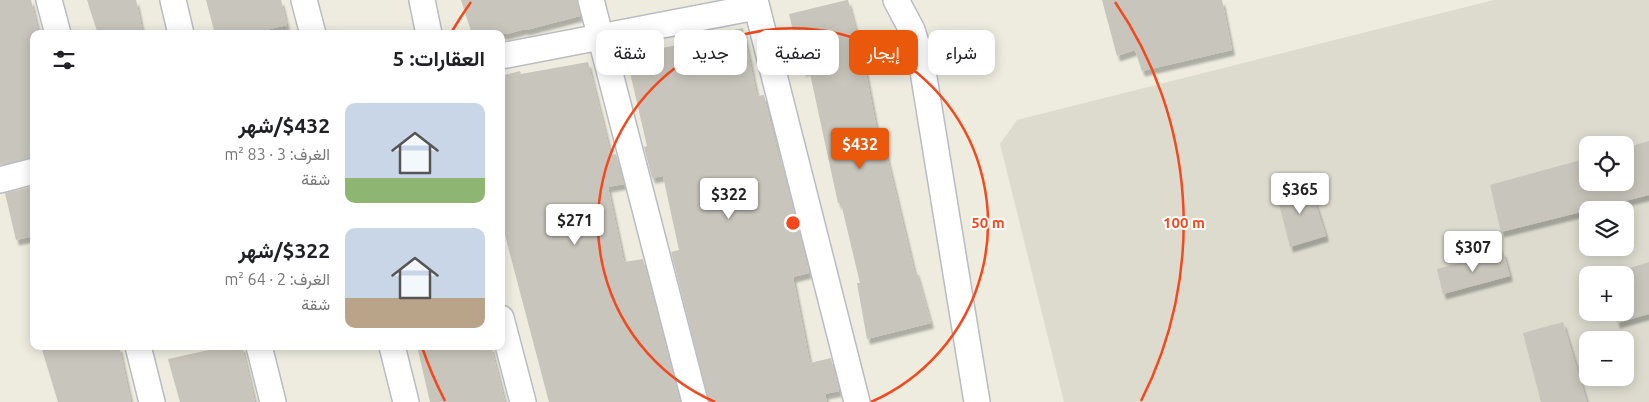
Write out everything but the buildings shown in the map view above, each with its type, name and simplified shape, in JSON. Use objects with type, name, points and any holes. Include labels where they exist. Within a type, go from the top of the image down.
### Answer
[{"type":"street","points":[[49,0],[57,30]]},
{"type":"street","points":[[173,0],[180,30]]},
{"type":"street","points":[[304,0],[312,30]]},
{"type":"street","points":[[422,0],[428,30]]},
{"type":"street","points":[[591,0],[599,30]]},
{"type":"street","points":[[896,0],[912,30],[921,59],[977,402]]},
{"type":"street","points":[[633,30],[756,3],[857,402]]},
{"type":"street","points":[[505,55],[596,38]]},
{"type":"street","points":[[611,75],[695,402]]},
{"type":"street","points":[[0,180],[30,172]]},
{"type":"street","points":[[505,333],[523,402]]},
{"type":"street","points":[[139,350],[152,402]]},
{"type":"street","points":[[260,350],[273,402]]},
{"type":"street","points":[[393,350],[406,402]]},
{"type":"shaded area","points":[[1494,0],[1649,0],[1649,402],[1064,402],[1000,144],[1017,120]]}]
